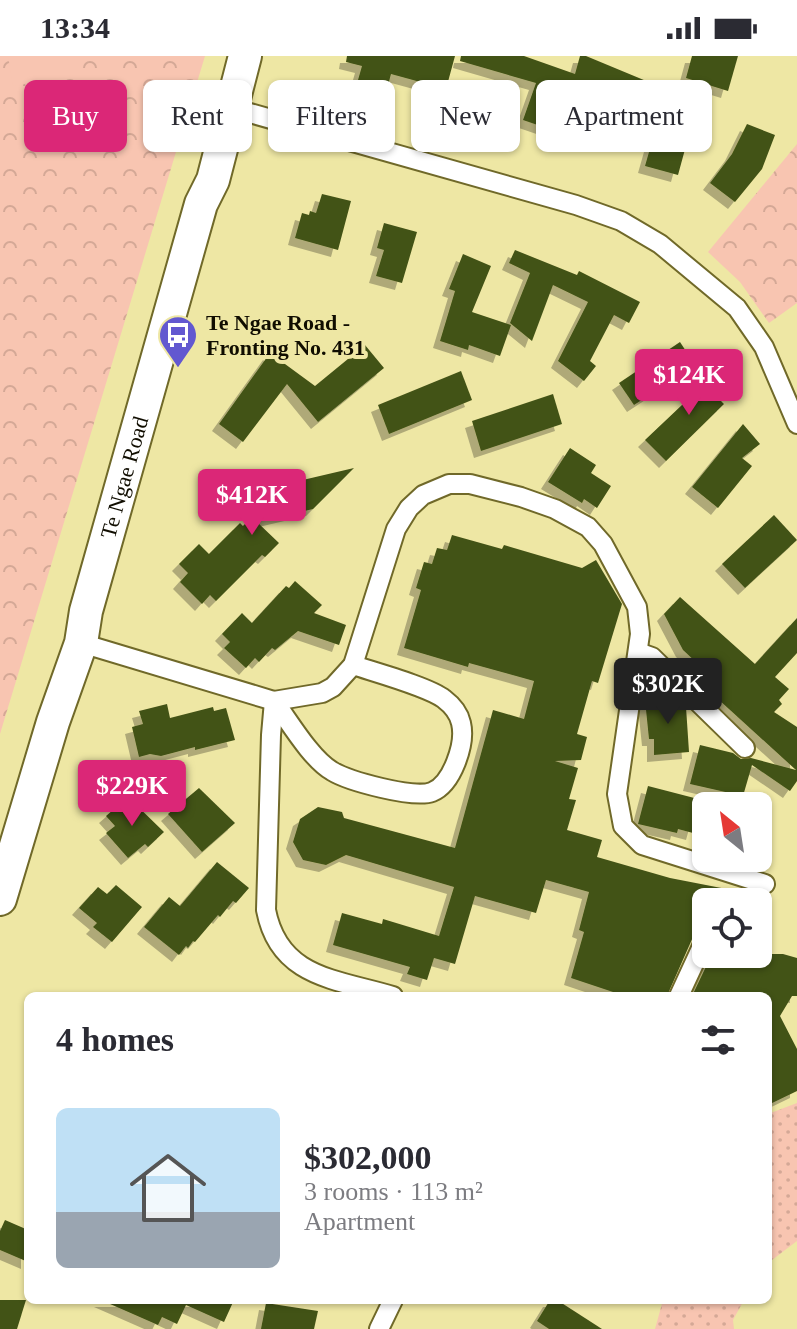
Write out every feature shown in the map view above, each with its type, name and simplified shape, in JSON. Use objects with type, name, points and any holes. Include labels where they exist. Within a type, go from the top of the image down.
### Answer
[{"type":"highway","name":"Te Ngae Road","points":[[239,80],[245,56]]},
{"type":"highway","name":"Te Ngae Road","points":[[0,899],[53,722],[81,643],[94,581],[201,204],[213,180],[220,152]]},
{"type":"street","points":[[252,114],[576,205],[621,221],[660,244],[737,308],[764,347],[797,424]]},
{"type":"street","points":[[81,643],[274,701],[322,693],[333,687],[353,665],[396,529],[409,508],[423,495],[449,484],[470,484],[521,497],[555,509],[588,527],[617,566],[637,607],[640,626],[638,652],[617,794],[623,826],[642,845],[765,884]]},
{"type":"street","points":[[638,652],[652,657],[745,748]]},
{"type":"street","points":[[274,701],[315,757],[333,772],[405,794],[433,791],[445,783],[454,769],[462,733],[461,722],[454,708],[437,694],[353,665]]},
{"type":"street","points":[[274,701],[266,910],[270,930],[278,947],[291,960],[308,970],[380,992]]},
{"type":"street","points":[[681,992],[692,968]]},
{"type":"street","points":[[379,1329],[391,1304]]},
{"type":"green space","points":[[0,56],[205,56],[198,80],[143,80],[143,152],[176,152],[0,734]]},
{"type":"green space","points":[[8,56],[67,56],[71,76],[24,80],[24,84],[13,86]]},
{"type":"green space","points":[[797,144],[797,303],[769,323],[740,282],[708,252]]},
{"type":"green space","points":[[797,1103],[797,1241],[772,1260],[772,1112]]},
{"type":"green space","points":[[662,1304],[742,1304],[733,1320],[734,1329],[655,1329]]},
{"type":"building","points":[[347,56],[455,56],[448,80],[413,80],[391,74],[389,80],[358,80],[362,66],[346,62]]},
{"type":"building","points":[[461,56],[524,56],[575,74],[580,56],[586,56],[644,80],[536,80],[536,83],[460,61]]},
{"type":"building","points":[[692,56],[738,56],[728,91],[712,86],[712,80],[686,78]]},
{"type":"building","points":[[536,83],[536,124],[523,120]]},
{"type":"building","points":[[747,124],[775,135],[762,169],[735,202],[710,183],[732,154]]},
{"type":"building","points":[[649,152],[684,152],[678,175],[645,166]]},
{"type":"building","points":[[322,194],[351,201],[338,250],[295,238],[302,213],[316,213]]},
{"type":"building","points":[[384,223],[417,232],[402,283],[376,276],[384,250],[377,248]]},
{"type":"building","points":[[515,250],[577,275],[579,271],[640,302],[629,323],[614,315],[590,361],[596,366],[584,381],[558,361],[588,302],[553,285],[532,341],[510,323],[530,273],[509,263]]},
{"type":"building","points":[[463,254],[491,266],[472,312],[511,325],[500,356],[469,345],[468,350],[440,341],[455,291],[449,289]]},
{"type":"building","points":[[680,342],[695,365],[634,405],[619,383]]},
{"type":"building","points":[[365,345],[384,368],[318,422],[287,384],[243,442],[219,424],[270,353],[315,386]]},
{"type":"building","points":[[719,370],[719,376],[732,390],[721,401],[724,404],[666,461],[645,440]]},
{"type":"building","points":[[461,371],[472,400],[389,434],[378,405]]},
{"type":"building","points":[[553,394],[562,424],[481,451],[472,421]]},
{"type":"building","points":[[743,424],[760,444],[742,458],[752,466],[718,508],[692,487]]},
{"type":"building","points":[[570,448],[596,465],[591,473],[611,486],[597,508],[584,499],[582,503],[548,482]]},
{"type":"building","points":[[354,468],[313,509],[257,522],[279,543],[265,557],[262,555],[216,601],[210,595],[202,604],[180,582],[188,573],[179,564],[199,544],[209,554],[240,523],[243,526],[264,505],[260,490]]},
{"type":"building","points":[[774,515],[797,540],[745,588],[722,564]]},
{"type":"building","points":[[452,535],[502,549],[504,545],[582,568],[596,560],[622,604],[598,683],[592,681],[577,734],[587,737],[581,760],[555,761],[578,768],[569,799],[576,800],[567,830],[602,840],[597,857],[670,878],[721,888],[692,888],[692,939],[669,992],[613,992],[571,978],[584,932],[579,930],[589,892],[546,880],[536,913],[475,896],[455,964],[434,958],[427,980],[407,974],[410,967],[333,945],[342,913],[382,924],[383,919],[439,936],[454,887],[346,855],[326,865],[303,860],[293,842],[300,819],[318,807],[342,812],[344,818],[455,848],[493,710],[524,719],[534,681],[469,663],[468,667],[404,648],[421,590],[416,588],[424,562],[432,564],[437,548],[447,550]]},
{"type":"building","points":[[295,581],[322,605],[314,613],[346,625],[339,645],[298,631],[275,650],[272,648],[259,662],[255,658],[246,668],[224,648],[230,642],[222,634],[242,613],[252,623],[286,586],[289,588]]},
{"type":"building","points":[[680,597],[755,664],[797,618],[797,653],[775,677],[789,689],[774,712],[797,727],[797,781],[790,791],[752,765],[744,792],[725,792],[690,784],[700,745],[733,753],[741,759],[751,758],[796,770],[718,699],[715,702],[688,675],[698,664],[683,650],[664,614]]},
{"type":"building","points":[[676,698],[686,707],[689,752],[654,755],[654,739],[649,739],[645,700]]},
{"type":"building","points":[[167,704],[170,718],[213,707],[214,711],[226,708],[235,740],[195,750],[195,747],[161,756],[150,754],[139,757],[132,727],[143,724],[139,711]]},
{"type":"building","points":[[648,786],[692,797],[692,833],[678,829],[677,833],[638,824]]},
{"type":"building","points":[[199,788],[235,823],[202,852],[168,814]]},
{"type":"building","points":[[128,797],[164,832],[148,847],[145,844],[128,858],[106,833],[115,826],[106,816]]},
{"type":"building","points":[[217,862],[249,888],[179,955],[144,927],[169,897],[180,906]]},
{"type":"building","points":[[116,885],[142,907],[112,942],[93,927],[97,923],[79,908],[98,887],[107,894]]},
{"type":"building","points":[[772,954],[797,958],[797,996],[792,996],[780,1016],[797,1049],[797,1091],[772,1103],[772,992],[694,992],[705,968],[772,968]]},
{"type":"building","points":[[5,1220],[24,1228],[24,1260],[0,1250],[0,1231]]},
{"type":"building","points":[[0,1300],[24,1300],[17,1329],[0,1329]]},
{"type":"building","points":[[110,1304],[232,1304],[224,1322],[186,1305],[177,1324],[162,1317],[158,1325]]},
{"type":"building","points":[[266,1304],[318,1311],[314,1329],[261,1329]]},
{"type":"building","points":[[548,1304],[563,1304],[602,1329],[549,1329],[537,1321]]},
{"type":"place","name":"Te Ngae Road - Fronting No. 431","points":[[178,369]]}]
